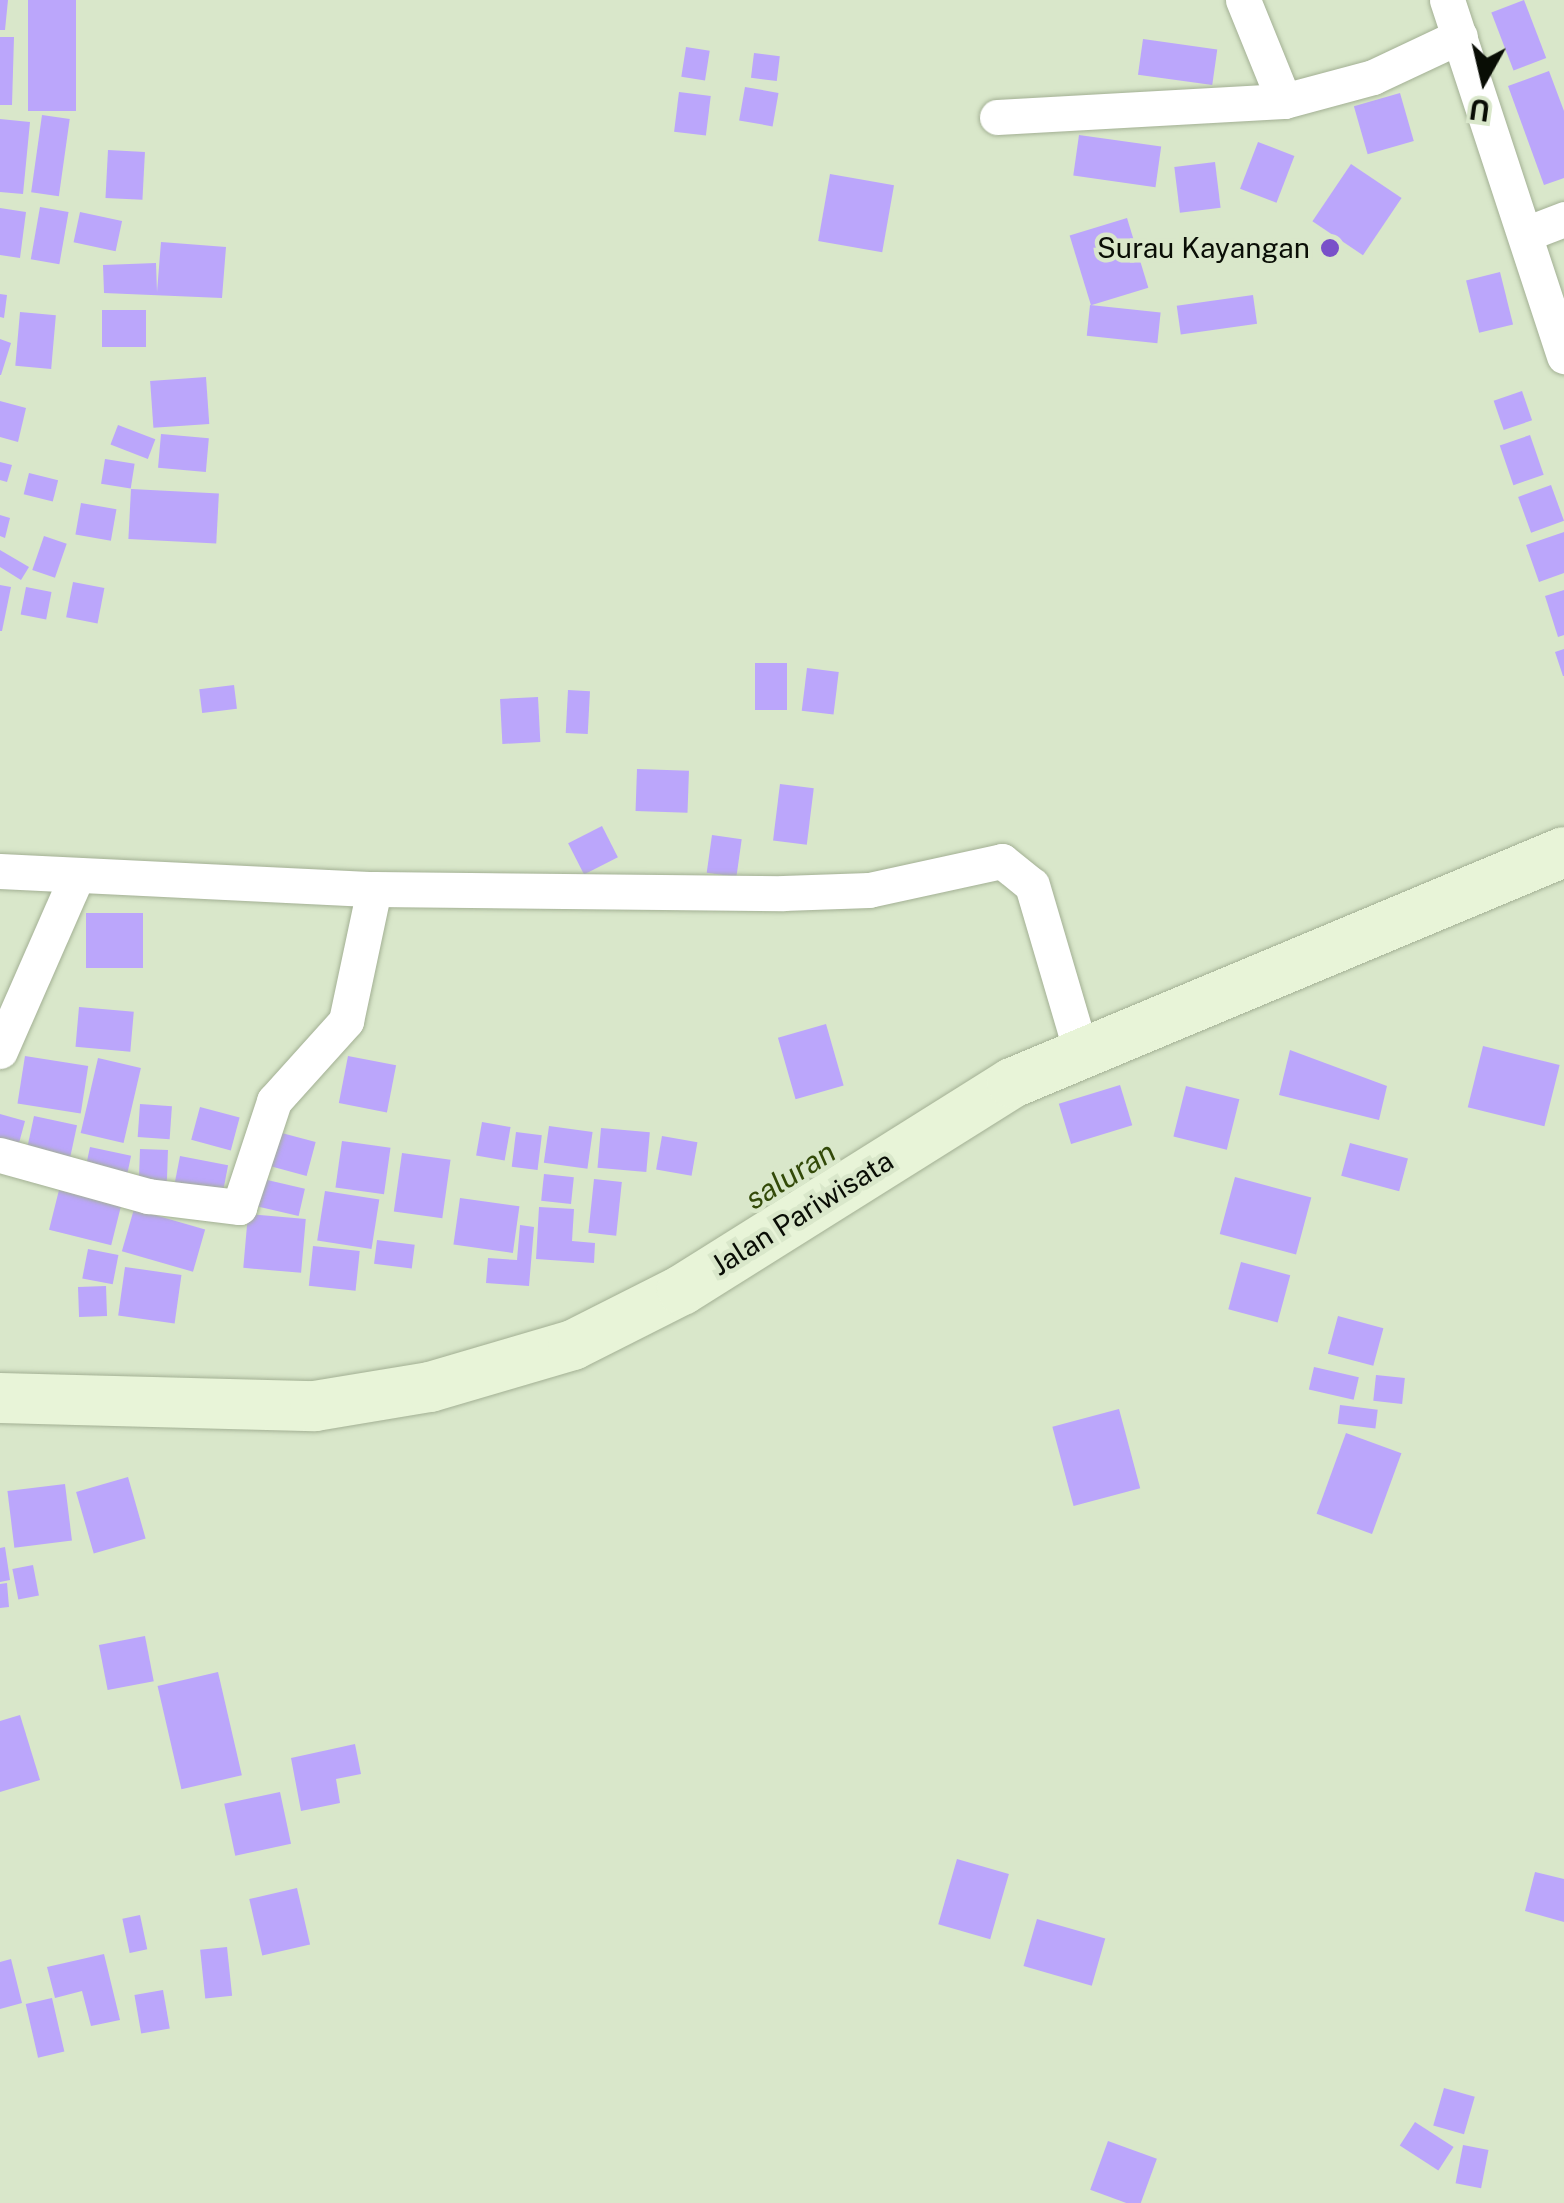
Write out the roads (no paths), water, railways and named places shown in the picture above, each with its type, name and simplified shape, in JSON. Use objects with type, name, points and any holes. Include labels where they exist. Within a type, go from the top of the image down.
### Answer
[{"type":"street","points":[[1243,0],[1284,102]]},
{"type":"street","points":[[1447,0],[1528,233],[1564,356]]},
{"type":"street","points":[[997,117],[1284,102],[1374,77],[1460,36]]},
{"type":"street","points":[[1528,233],[1564,219]]},
{"type":"street","name":"Jalan Pariwisata","points":[[0,1398],[315,1406],[430,1388],[574,1345],[682,1290],[1012,1083],[1073,1037],[1564,852]]},
{"type":"street","points":[[0,871],[76,880],[374,889],[870,890],[1002,861],[1032,884],[1073,1037]]},
{"type":"street","points":[[0,1051],[76,880]]},
{"type":"street","points":[[0,1154],[166,1200],[238,1207],[274,1101],[346,1021],[374,889]]},
{"type":"place","name":"Surau Kayangan","points":[[1330,248]]},
{"type":"water label","name":"saluran","points":[[790,1175]]}]
